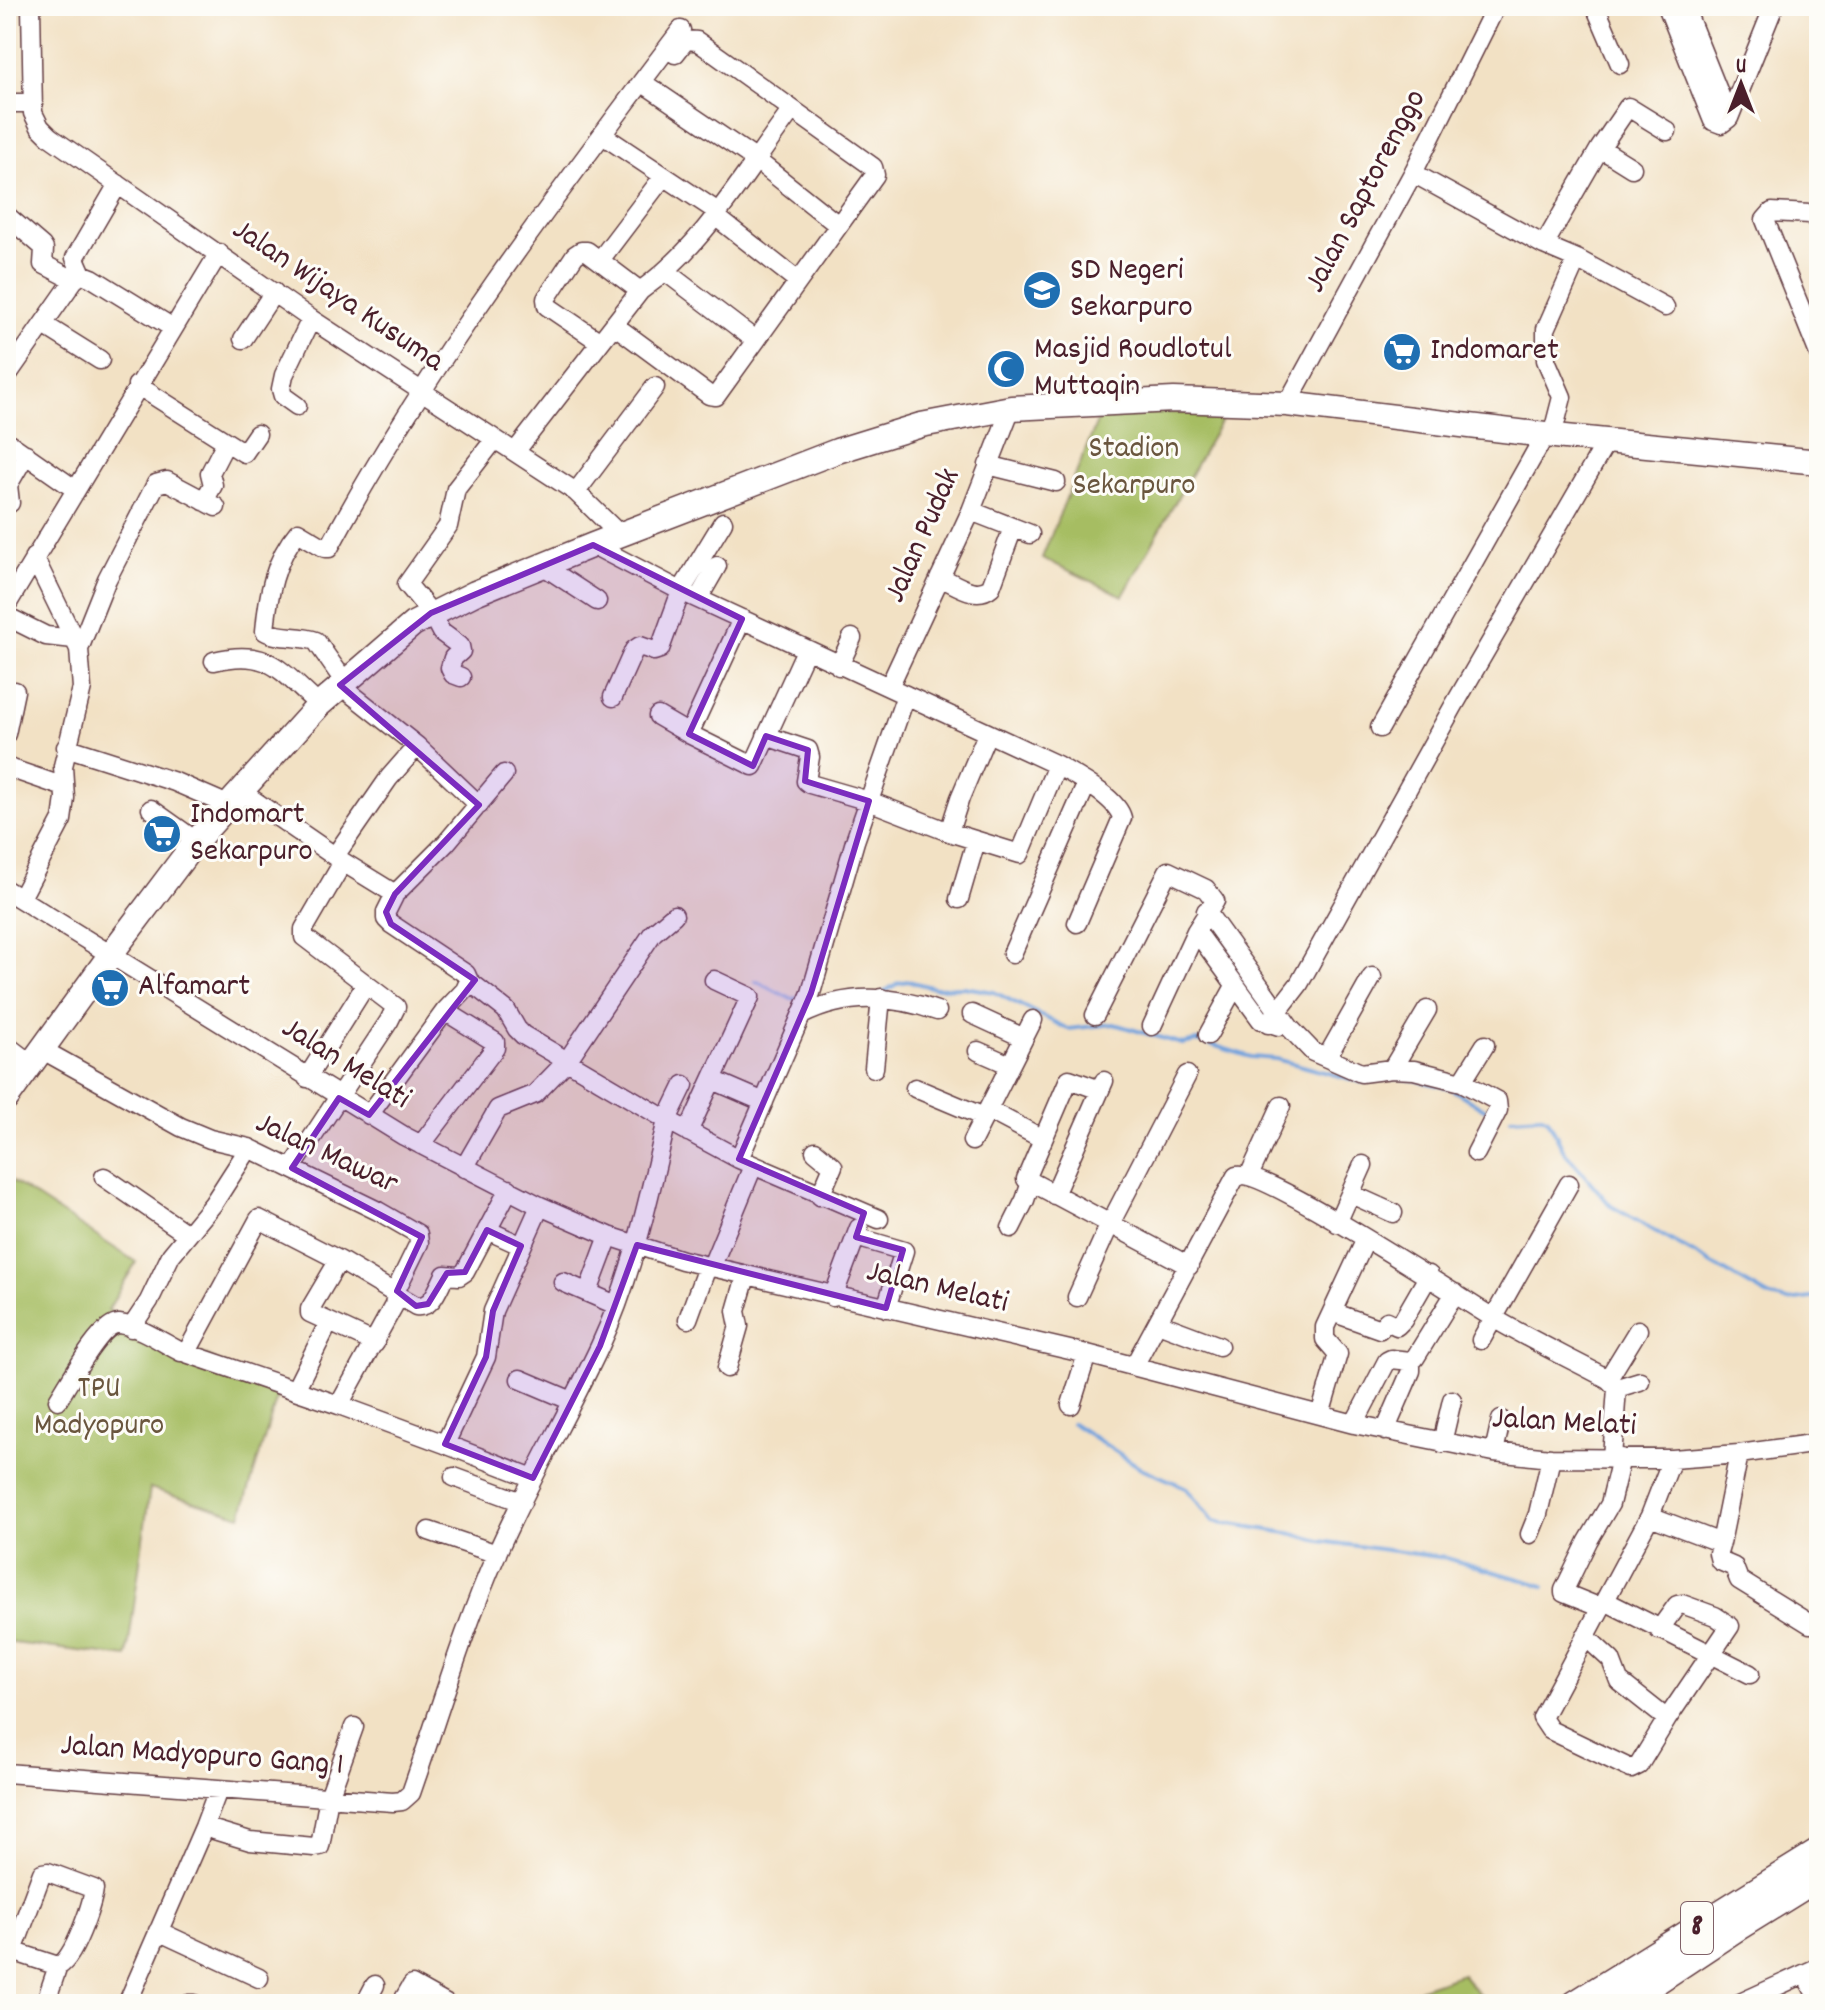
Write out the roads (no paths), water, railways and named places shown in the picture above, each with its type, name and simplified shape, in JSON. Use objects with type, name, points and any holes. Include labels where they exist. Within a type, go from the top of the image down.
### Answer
[{"type":"highway","name":"8","points":[[1575,2004],[1819,1852]]},
{"type":"highway","name":"8","points":[[1622,2004],[1819,1877]]},
{"type":"main road","points":[[6,1099],[196,841],[319,705],[403,631],[431,613],[542,565],[881,436],[1011,408],[1174,400],[1287,404],[1549,435],[1819,462]]},
{"type":"street","points":[[6,103],[33,103],[31,6]]},
{"type":"street","name":"Jalan Saptorenggo","points":[[1287,404],[1413,173],[1496,6]]},
{"type":"street","points":[[1595,6],[1620,64]]},
{"type":"street","points":[[1761,6],[1768,24]]},
{"type":"street","points":[[1674,7],[1713,121],[1721,124],[1729,118],[1774,6]]},
{"type":"street","points":[[479,805],[417,746],[342,683],[316,641],[270,635],[265,631],[272,580],[296,532],[329,548],[421,392],[527,235],[681,30]]},
{"type":"street","points":[[547,226],[683,43],[692,39],[875,171],[871,182],[716,396],[709,395],[614,325]]},
{"type":"street","points":[[649,87],[755,159],[838,225]]},
{"type":"street","name":"Jalan Wijaya Kusuma","points":[[33,103],[37,122],[50,137],[311,319],[576,492],[619,534]]},
{"type":"street","points":[[1544,245],[1600,148],[1628,107],[1667,131]]},
{"type":"street","points":[[515,452],[640,291],[666,272],[716,214],[792,110]]},
{"type":"street","points":[[610,140],[716,214],[798,281]]},
{"type":"street","points":[[1600,148],[1632,168]]},
{"type":"street","points":[[1413,173],[1665,307]]},
{"type":"street","points":[[600,260],[663,177]]},
{"type":"street","points":[[8,371],[78,277],[75,258],[118,184]]},
{"type":"street","points":[[1819,220],[1810,214],[1772,212],[1765,220],[1814,328],[1819,354]]},
{"type":"street","points":[[6,215],[42,246],[43,264],[78,277],[92,278],[173,328]]},
{"type":"street","points":[[600,342],[547,306],[546,299],[575,255],[587,251],[640,291]]},
{"type":"street","points":[[6,606],[219,253]]},
{"type":"street","points":[[1380,728],[1549,435],[1562,397],[1546,360],[1546,329],[1577,259]]},
{"type":"street","points":[[666,272],[755,340]]},
{"type":"street","points":[[243,339],[274,292]]},
{"type":"street","points":[[297,406],[283,396],[281,384],[311,319]]},
{"type":"street","points":[[44,325],[100,360]]},
{"type":"street","points":[[137,385],[246,453],[257,434]]},
{"type":"street","points":[[576,492],[655,387]]},
{"type":"street","name":"Jalan Pudak","points":[[688,1319],[746,1163],[764,1102],[807,1005],[869,801],[898,691],[940,577],[971,511],[1003,421],[1011,408]]},
{"type":"street","points":[[461,677],[453,674],[450,668],[453,658],[461,651],[460,646],[441,632],[431,613],[407,584],[448,526],[456,489],[495,439]]},
{"type":"street","points":[[6,441],[76,490]]},
{"type":"street","points":[[1196,931],[1261,1020],[1273,1018],[1299,984],[1453,707],[1607,441]]},
{"type":"street","points":[[78,652],[107,579],[156,484],[167,481],[210,504],[213,485],[210,473],[226,442]]},
{"type":"street","points":[[10,503],[8,485],[26,454]]},
{"type":"street","points":[[988,465],[1056,482]]},
{"type":"street","points":[[940,577],[975,592],[986,592],[1022,531],[971,511]]},
{"type":"street","points":[[613,697],[634,650],[640,646],[654,651],[660,649],[690,595],[723,522]]},
{"type":"street","points":[[593,545],[839,666],[1057,765],[1118,807],[1122,818],[1077,923]]},
{"type":"street","points":[[14,894],[62,820],[66,747],[82,688],[78,652],[34,557]]},
{"type":"street","points":[[542,565],[597,601]]},
{"type":"street","points":[[690,595],[717,566]]},
{"type":"street","points":[[6,616],[78,652]]},
{"type":"street","points":[[689,734],[742,619]]},
{"type":"street","points":[[839,666],[852,638]]},
{"type":"street","points":[[658,716],[753,766],[806,650]]},
{"type":"street","points":[[214,661],[238,657],[265,660],[276,666],[319,705]]},
{"type":"street","points":[[6,734],[15,691]]},
{"type":"street","points":[[949,832],[987,734]]},
{"type":"street","points":[[766,736],[808,750],[810,757],[806,781],[810,784],[869,801],[949,832],[1020,854],[1057,765]]},
{"type":"street","points":[[292,1168],[396,1007],[304,937],[303,932],[339,859],[389,778],[417,746]]},
{"type":"street","points":[[66,747],[234,798],[395,894]]},
{"type":"street","points":[[6,767],[64,787]]},
{"type":"street","points":[[504,774],[395,894],[386,919],[466,974],[469,981],[510,1014],[523,1035],[746,1163],[871,1216],[856,1237],[833,1297]]},
{"type":"street","points":[[1012,954],[1087,783]]},
{"type":"street","points":[[151,809],[196,841]]},
{"type":"street","points":[[959,899],[976,841]]},
{"type":"street","points":[[1095,1015],[1168,871],[1206,889],[1215,901],[1206,911],[1152,1026]]},
{"type":"street","name":"Jalan Melati","points":[[14,894],[339,1098],[421,1145],[540,1206],[609,1236],[709,1267],[1087,1354],[1354,1424],[1494,1452],[1551,1458],[1672,1459],[1819,1443]]},
{"type":"street","points":[[1206,911],[1273,1018],[1290,1028],[1313,1052],[1361,1073],[1414,1070],[1462,1082],[1493,1098],[1499,1104],[1498,1110],[1476,1153]]},
{"type":"street","points":[[464,1168],[498,1109],[535,1094],[567,1061],[653,933],[674,915]]},
{"type":"street","points":[[1327,1057],[1372,977]]},
{"type":"street","points":[[688,1132],[753,990],[714,980]]},
{"type":"street","points":[[369,1115],[469,981]]},
{"type":"street","points":[[307,1078],[365,986]]},
{"type":"street","points":[[1208,1035],[1235,986]]},
{"type":"street","points":[[807,1005],[881,998],[904,1000],[937,1011]]},
{"type":"street","points":[[874,1068],[881,998]]},
{"type":"street","points":[[1392,1069],[1427,1010]]},
{"type":"street","points":[[421,1145],[495,1048],[495,1042],[445,1011]]},
{"type":"street","points":[[972,1014],[1024,1038]]},
{"type":"street","points":[[972,1141],[1033,1020]]},
{"type":"street","name":"Jalan Mawar","points":[[6,1045],[36,1056],[181,1127],[210,1139],[249,1148],[418,1234],[419,1243],[394,1305],[340,1404]]},
{"type":"street","points":[[1462,1082],[1485,1045]]},
{"type":"street","points":[[978,1051],[1010,1065]]},
{"type":"street","points":[[1077,1297],[1109,1226],[1187,1075]]},
{"type":"street","points":[[1054,1195],[1102,1085],[1069,1079],[1026,1179],[1031,1182],[1054,1195],[1109,1226],[1189,1266]]},
{"type":"street","points":[[713,1080],[764,1102]]},
{"type":"street","points":[[429,1531],[497,1554],[600,1346],[637,1245],[667,1120],[684,1085]]},
{"type":"street","points":[[915,1088],[1043,1139]]},
{"type":"street","points":[[1249,1176],[1281,1106]]},
{"type":"street","points":[[131,1328],[149,1301],[171,1255],[213,1204],[249,1148]]},
{"type":"street","points":[[815,1151],[833,1166],[820,1196]]},
{"type":"street","points":[[1337,1223],[1363,1165]]},
{"type":"street","points":[[1134,1366],[1236,1176],[1241,1174],[1281,1190],[1429,1275],[1494,1318],[1612,1384],[1640,1381]]},
{"type":"street","points":[[104,1177],[187,1234]]},
{"type":"street","points":[[1011,1228],[1031,1182]]},
{"type":"street","points":[[1481,1340],[1569,1184]]},
{"type":"street","points":[[186,1353],[259,1219],[339,1260],[416,1306],[426,1306],[445,1275],[459,1276],[465,1272],[509,1189]]},
{"type":"street","points":[[1351,1194],[1393,1213]]},
{"type":"street","points":[[445,1444],[486,1357],[493,1311],[540,1206]]},
{"type":"street","points":[[487,1230],[522,1246]]},
{"type":"street","points":[[588,1292],[609,1236]]},
{"type":"street","points":[[856,1237],[904,1251],[886,1308]]},
{"type":"street","points":[[1320,1415],[1338,1354],[1324,1335],[1366,1239]]},
{"type":"street","points":[[339,1260],[310,1313],[375,1343]]},
{"type":"street","points":[[1332,1312],[1380,1329],[1387,1321],[1397,1326],[1429,1275]]},
{"type":"street","points":[[727,1368],[739,1326],[736,1311],[746,1276]]},
{"type":"street","points":[[563,1282],[616,1305]]},
{"type":"street","points":[[1385,1431],[1411,1371],[1411,1361],[1455,1293]]},
{"type":"street","points":[[295,1390],[329,1322]]},
{"type":"street","points":[[58,1400],[103,1331],[117,1323],[186,1353],[340,1404],[533,1478]]},
{"type":"street","points":[[1158,1323],[1219,1346]]},
{"type":"street","points":[[1638,1330],[1612,1384],[1616,1458],[1610,1504],[1588,1541],[1564,1593],[1659,1630],[1750,1674]]},
{"type":"street","points":[[1071,1405],[1087,1354]]},
{"type":"street","points":[[1354,1424],[1387,1361],[1411,1361]]},
{"type":"street","points":[[520,1379],[572,1401]]},
{"type":"street","points":[[1442,1443],[1452,1400]]},
{"type":"street","points":[[1494,1452],[1501,1420]]},
{"type":"street","points":[[1739,1454],[1718,1553],[1720,1561],[1734,1567],[1739,1580],[1810,1624]]},
{"type":"street","points":[[1530,1534],[1551,1458]]},
{"type":"street","points":[[1659,1630],[1677,1605],[1687,1605],[1715,1616],[1730,1626],[1634,1769],[1550,1730],[1543,1716],[1650,1516],[1672,1459]]},
{"type":"street","points":[[454,1477],[522,1502]]},
{"type":"street","points":[[1650,1516],[1721,1543]]},
{"type":"street","name":"Jalan Madyopuro Gang 1","points":[[6,1773],[402,1801],[411,1793],[497,1554]]},
{"type":"street","points":[[1585,1636],[1611,1660],[1619,1681],[1667,1719]]},
{"type":"street","points":[[204,1827],[250,1841],[320,1846],[329,1797],[354,1727]]},
{"type":"street","points":[[127,2004],[218,1790]]},
{"type":"street","points":[[45,2004],[58,1966],[66,1961],[95,1891],[48,1872],[42,1873],[9,1950],[58,1966]]},
{"type":"street","points":[[158,1931],[259,1978]]},
{"type":"street","points":[[1738,2004],[1764,1999],[1812,1970],[1819,2000]]},
{"type":"street","points":[[401,2004],[412,1985],[446,2004]]},
{"type":"street","points":[[189,2004],[195,2004]]},
{"type":"waterway","points":[[756,981],[791,999],[801,998]]},
{"type":"waterway","points":[[884,992],[908,981],[935,988],[964,987],[994,992],[1068,1029],[1114,1024],[1182,1044],[1197,1041],[1251,1057],[1276,1059],[1362,1082],[1398,1078],[1416,1080],[1450,1088],[1489,1112]]},
{"type":"waterway","points":[[1511,1118],[1542,1116],[1548,1119],[1564,1151],[1611,1206],[1770,1297],[1787,1301],[1819,1297]]},
{"type":"waterway","points":[[1072,1423],[1141,1468],[1185,1487],[1213,1521],[1320,1541],[1446,1558],[1544,1586]]},
{"type":"place","name":"SD Negeri Sekarpuro","points":[[1042,290]]},
{"type":"place","name":"Indomaret","points":[[1402,352]]},
{"type":"place","name":"Masjid Roudlotul Muttaqin","points":[[1006,369]]},
{"type":"place","name":"Indomart Sekarpuro","points":[[162,834]]},
{"type":"place","name":"Alfamart","points":[[110,988]]},
{"type":"park label","name":"Stadion Sekarpuro","points":[[1134,468]]},
{"type":"park label","name":"TPU Madyopuro","points":[[99,1408]]}]
